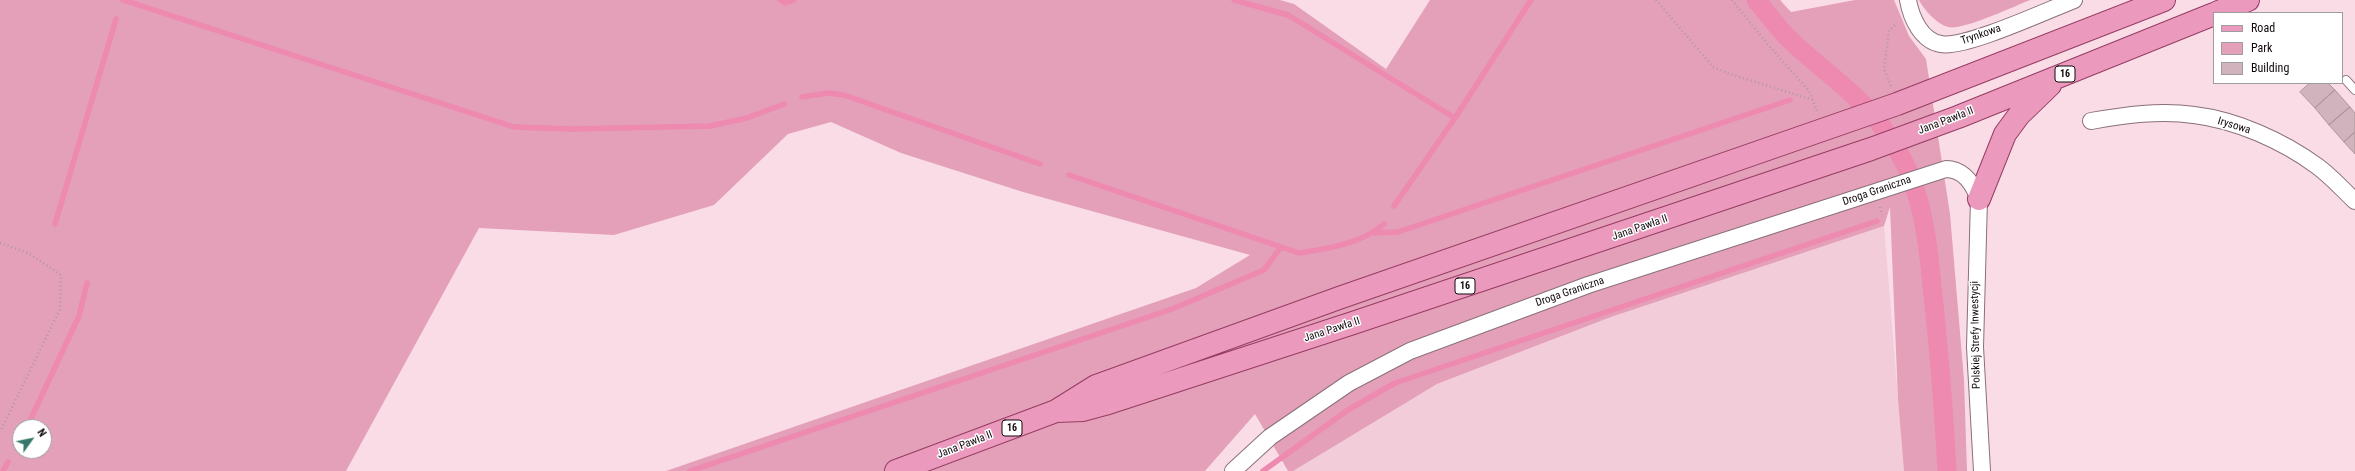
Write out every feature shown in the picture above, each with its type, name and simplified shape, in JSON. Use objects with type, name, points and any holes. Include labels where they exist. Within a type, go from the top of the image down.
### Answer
[{"type":"main road","name":"Jana Pawła II","points":[[896,471],[1056,411],[1096,386],[1339,298],[1897,104],[2164,0]]},
{"type":"main road","name":"Jana Pawła II","points":[[2218,12],[2248,0]]},
{"type":"main road","name":"Jana Pawła II","points":[[1056,411],[1083,410],[1105,404],[1353,324],[1871,149],[2058,77],[2213,14]]},
{"type":"main road","points":[[1979,199],[2005,134],[2019,114],[2058,77]]},
{"type":"street","name":"Trynkowa","points":[[1909,5],[1921,31],[1930,41],[1941,44],[1953,44],[1971,40],[2074,0]]},
{"type":"street","name":"Irysowa","points":[[2091,121],[2122,116],[2161,113],[2195,115],[2232,124],[2258,134],[2318,166],[2355,201]]},
{"type":"street","name":"Droga Graniczna","points":[[1233,471],[1270,437],[1348,383],[1410,350],[1588,285],[1785,223],[1935,171],[1946,169],[1958,171],[1972,183],[1979,199]]},
{"type":"street","name":"Polskiej Strefy Inwestycji","points":[[1979,199],[1975,346],[1982,471]]},
{"type":"lane","points":[[2346,80],[2355,90]]},
{"type":"path","points":[[1656,0],[1713,67],[1813,100]]},
{"type":"path","points":[[1732,0],[1764,40],[1809,91],[1816,110]]},
{"type":"path","points":[[1890,84],[1884,69],[1889,31],[1909,5]]},
{"type":"path","points":[[0,243],[28,252],[62,275],[60,309],[0,432]]},
{"type":"shaded area","points":[[1884,226],[1904,471],[1291,471],[1437,384],[1611,317]]},
{"type":"green space","points":[[0,0],[1280,0],[1294,4],[1386,69],[1430,0],[1780,0],[1791,12],[1855,0],[1894,0],[1909,36],[1926,59],[1950,214],[1964,380],[1967,471],[1904,471],[1898,399],[1890,207],[1884,226],[1611,317],[1437,384],[1293,471],[1288,471],[1255,414],[1205,471],[666,471],[1196,288],[1250,255],[1023,192],[901,153],[831,122],[788,134],[714,205],[614,235],[479,228],[346,471],[0,471]]},
{"type":"green space","points":[[1919,0],[2030,0],[1976,22],[1955,27],[1948,27],[1935,20],[1927,12]]},
{"type":"building","points":[[2309,84],[2329,84],[2335,90],[2315,108],[2300,92]]},
{"type":"building","points":[[2335,90],[2350,107],[2329,125],[2315,108]]},
{"type":"building","points":[[2350,107],[2355,113],[2355,132],[2344,142],[2329,125]]},
{"type":"building","points":[[2355,132],[2355,154],[2344,142]]},
{"type":"waterway","points":[[123,0],[514,127],[572,129],[710,126],[747,118],[784,104]]},
{"type":"waterway","points":[[780,0],[785,3],[794,0]]},
{"type":"waterway","points":[[1234,0],[1288,15],[1455,118],[1531,0]]},
{"type":"waterway","points":[[1756,0],[1797,47],[1861,102],[1883,128],[1897,149],[1908,170],[1922,213],[1929,257],[1940,368],[1947,471]]},
{"type":"waterway","points":[[55,224],[116,19]]},
{"type":"waterway","points":[[802,97],[828,93],[844,95],[1040,164]]},
{"type":"waterway","points":[[1375,233],[1398,232],[1790,100]]},
{"type":"waterway","points":[[1394,206],[1455,118]]},
{"type":"waterway","points":[[1069,175],[1299,253],[1344,244],[1366,236],[1384,224]]},
{"type":"waterway","points":[[1263,471],[1348,410],[1395,383],[1877,221]]},
{"type":"waterway","points":[[690,471],[1172,309],[1264,270],[1281,247]]},
{"type":"waterway","points":[[31,419],[79,316],[87,283]]},
{"type":"waterway","points":[[3,471],[8,462]]}]
